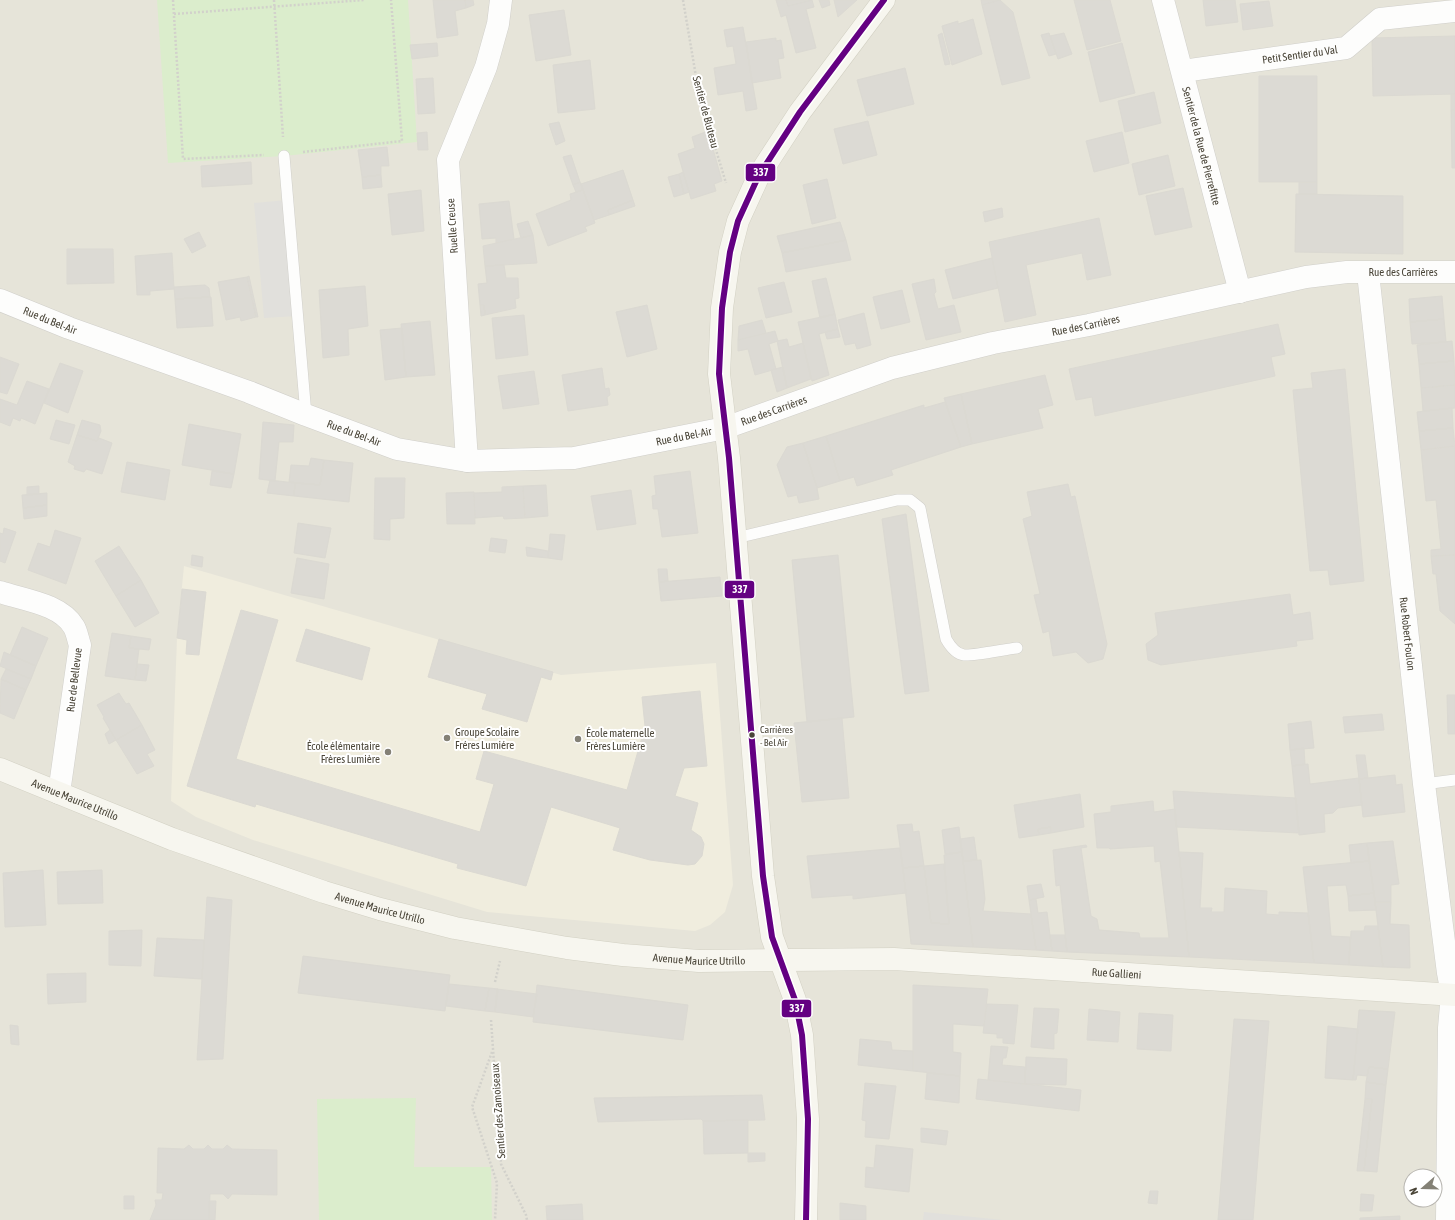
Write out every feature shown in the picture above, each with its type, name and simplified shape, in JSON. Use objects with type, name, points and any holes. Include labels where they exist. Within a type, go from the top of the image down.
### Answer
[{"type":"street","name":"Ruelle Creuse","points":[[467,461],[448,160],[486,67],[498,24],[501,0]]},
{"type":"street","points":[[806,1220],[808,1119],[802,1035],[795,1000],[772,937],[763,876],[730,458],[719,374],[719,337],[729,259],[738,221],[759,174],[785,133],[884,0]]},
{"type":"street","name":"Sentier de la Rue de Pierrefitte","points":[[1163,0],[1183,71],[1240,292]]},
{"type":"street","name":"Petit Sentier du Val","points":[[1183,71],[1346,48],[1380,19],[1455,11]]},
{"type":"street","name":"Rue des Carrières","points":[[725,428],[892,368],[993,343],[1089,325],[1329,273],[1455,272]]},
{"type":"street","name":"Rue Robert Foulon","points":[[1368,273],[1424,784],[1448,973],[1454,994],[1449,1028],[1447,1220]]},
{"type":"street","name":"Rue du Bel-Air","points":[[0,300],[69,328],[250,392],[306,415],[397,448],[467,461],[574,458],[725,428]]},
{"type":"street","name":"Rue de Bellevue","points":[[0,592],[42,605],[63,614],[75,628],[80,645],[59,792]]},
{"type":"street","name":"Avenue Maurice Utrillo","points":[[0,769],[172,839],[324,892],[380,909],[455,928],[544,944],[623,955],[699,961],[781,961]]},
{"type":"street","name":"Rue Gallieni","points":[[781,961],[894,959],[1454,994]]},
{"type":"lane","points":[[284,155],[306,415]]},
{"type":"lane","points":[[736,538],[897,500],[910,500],[920,508],[946,639],[949,645],[965,655],[1017,648]]},
{"type":"lane","points":[[1424,784],[1455,780]]},
{"type":"path","points":[[172,0],[183,159],[284,155],[402,141],[390,0]]},
{"type":"path","points":[[274,0],[284,155]]},
{"type":"path","points":[[174,14],[364,0]]},
{"type":"path","name":"Sentier de Bluteau","points":[[683,0],[699,94],[727,184]]},
{"type":"path","name":"Sentier des Zamoiseaux","points":[[491,1020],[501,1164],[517,1195],[527,1220]]},
{"type":"path","points":[[493,1050],[472,1107],[497,1183],[496,1220]]},
{"type":"shaded area","points":[[0,0],[1455,0],[1455,1220],[0,1220]]},
{"type":"shaded area","points":[[287,200],[297,316],[264,318],[254,203]]},
{"type":"shaded area","name":"Groupe Scolaire Fréres Lumiére","points":[[184,566],[561,675],[716,663],[733,885],[725,912],[710,925],[695,931],[487,912],[253,840],[196,817],[171,801],[177,638]]},
{"type":"shaded area","points":[[924,1212],[1003,1220],[923,1220]]},
{"type":"green space","points":[[157,0],[408,0],[417,142],[284,156],[168,163]]},
{"type":"green space","points":[[416,1098],[414,1167],[491,1167],[492,1220],[319,1220],[317,1099]]},
{"type":"building","points":[[433,0],[465,0],[466,8],[455,11],[458,35],[437,38]]},
{"type":"building","points":[[465,0],[473,0],[474,5],[466,8]]},
{"type":"building","points":[[776,0],[786,0],[788,6],[812,0],[814,7],[806,9],[816,48],[796,53],[786,15],[781,17]]},
{"type":"building","points":[[786,0],[812,0],[788,6]]},
{"type":"building","points":[[819,0],[829,0],[830,5],[822,8]]},
{"type":"building","points":[[834,0],[857,0],[838,17]]},
{"type":"building","points":[[981,0],[1000,0],[982,5]]},
{"type":"building","points":[[1000,0],[1013,12],[1030,78],[1002,85],[982,5]]},
{"type":"building","points":[[1074,0],[1110,0],[1121,41],[1087,50]]},
{"type":"building","points":[[1203,0],[1235,0],[1238,22],[1206,26]]},
{"type":"building","points":[[1269,1],[1273,26],[1243,30],[1240,4]]},
{"type":"building","points":[[564,10],[571,55],[536,61],[529,15]]},
{"type":"building","points":[[973,19],[982,54],[952,65],[942,26],[958,21],[958,24]]},
{"type":"building","points":[[743,27],[757,109],[746,111],[743,91],[718,95],[714,68],[736,64],[733,46],[727,47],[724,30]]},
{"type":"building","points":[[942,33],[950,64],[945,65],[938,35]]},
{"type":"building","points":[[1049,33],[1056,54],[1049,56],[1041,35]]},
{"type":"building","points":[[1064,33],[1072,54],[1058,59],[1050,36]]},
{"type":"building","points":[[1455,36],[1455,94],[1373,96],[1372,38]]},
{"type":"building","points":[[776,38],[776,41],[781,40],[784,58],[778,59],[781,78],[752,83],[746,42]]},
{"type":"building","points":[[437,43],[438,56],[412,59],[410,45]]},
{"type":"building","points":[[1122,43],[1135,93],[1100,102],[1088,52]]},
{"type":"building","points":[[590,60],[595,109],[558,113],[553,65]]},
{"type":"building","points":[[905,68],[914,104],[867,116],[857,80]]},
{"type":"building","points":[[1259,76],[1317,76],[1317,182],[1259,182]]},
{"type":"building","points":[[433,78],[435,113],[418,114],[416,79]]},
{"type":"building","points":[[1154,92],[1161,123],[1125,132],[1118,101]]},
{"type":"building","points":[[1451,94],[1455,94],[1455,110],[1451,110]]},
{"type":"building","points":[[1451,110],[1455,110],[1455,168],[1452,168]]},
{"type":"building","points":[[868,121],[877,155],[843,164],[834,129]]},
{"type":"building","points":[[559,122],[565,141],[556,145],[549,124]]},
{"type":"building","points":[[708,131],[722,181],[714,184],[716,191],[691,199],[678,154],[695,148],[692,137]]},
{"type":"building","points":[[427,132],[428,150],[418,150],[417,133]]},
{"type":"building","points":[[1122,132],[1129,163],[1094,172],[1086,141]]},
{"type":"building","points":[[387,147],[389,166],[381,166],[381,175],[362,177],[358,150]]},
{"type":"building","points":[[571,155],[580,182],[573,185],[563,157]]},
{"type":"building","points":[[1168,155],[1175,186],[1139,195],[1132,164]]},
{"type":"building","points":[[251,162],[252,184],[202,187],[201,166]]},
{"type":"building","points":[[623,170],[633,200],[608,210],[609,215],[594,220],[581,184]]},
{"type":"building","points":[[683,172],[689,192],[684,194],[679,174]]},
{"type":"building","points":[[679,174],[684,194],[674,197],[668,177]]},
{"type":"building","points":[[381,175],[382,187],[363,189],[362,177]]},
{"type":"building","points":[[827,179],[836,218],[812,224],[803,185]]},
{"type":"building","points":[[580,182],[583,190],[576,192],[573,185]]},
{"type":"building","points":[[1299,182],[1317,182],[1317,194],[1299,194]]},
{"type":"building","points":[[1183,188],[1192,227],[1155,235],[1146,196]]},
{"type":"building","points":[[421,190],[424,231],[392,235],[388,194]]},
{"type":"building","points":[[583,190],[595,223],[585,227],[587,231],[548,246],[536,214],[571,200],[570,194]]},
{"type":"building","points":[[1296,194],[1403,196],[1403,254],[1295,252]]},
{"type":"building","points":[[633,200],[635,206],[609,215],[608,210]]},
{"type":"building","points":[[509,201],[514,239],[496,243],[496,238],[482,239],[479,204]]},
{"type":"building","points":[[1002,208],[1003,217],[985,222],[983,212]]},
{"type":"building","points":[[1099,218],[1111,275],[1087,280],[1082,253],[1026,265],[1036,315],[1005,322],[989,242]]},
{"type":"building","points":[[528,221],[533,235],[521,238],[517,224]]},
{"type":"building","points":[[840,222],[846,240],[782,253],[777,236]]},
{"type":"building","points":[[199,232],[206,246],[192,253],[184,239]]},
{"type":"building","points":[[533,235],[537,263],[485,266],[483,246]]},
{"type":"building","points":[[846,240],[851,260],[786,272],[782,253]]},
{"type":"building","points":[[67,249],[113,249],[114,283],[67,284]]},
{"type":"building","points":[[172,253],[174,289],[150,291],[150,295],[137,295],[135,256]]},
{"type":"building","points":[[992,258],[998,288],[953,299],[945,270]]},
{"type":"building","points":[[504,265],[506,278],[518,278],[519,298],[515,299],[516,308],[485,315],[484,305],[480,305],[478,284],[487,283],[485,266]]},
{"type":"building","points":[[249,276],[258,317],[256,317],[247,277]]},
{"type":"building","points":[[247,277],[256,317],[241,321],[240,317],[226,320],[218,282]]},
{"type":"building","points":[[826,278],[835,314],[820,318],[812,281]]},
{"type":"building","points":[[934,279],[936,292],[934,294],[938,309],[954,305],[961,332],[926,340],[912,284]]},
{"type":"building","points":[[784,282],[792,312],[766,318],[758,288]]},
{"type":"building","points":[[205,285],[209,288],[210,297],[175,299],[174,287]]},
{"type":"building","points":[[365,286],[368,326],[348,329],[349,355],[323,358],[319,290]]},
{"type":"building","points":[[902,290],[910,322],[881,329],[873,297]]},
{"type":"building","points":[[1442,296],[1444,319],[1410,322],[1409,299]]},
{"type":"building","points":[[211,297],[213,326],[177,328],[175,299]]},
{"type":"building","points":[[480,305],[484,305],[485,315],[481,316]]},
{"type":"building","points":[[647,305],[657,349],[627,357],[616,312]]},
{"type":"building","points":[[864,313],[871,345],[857,349],[855,343],[845,345],[838,320]]},
{"type":"building","points":[[835,314],[838,329],[819,334],[829,375],[812,381],[798,322]]},
{"type":"building","points":[[524,315],[528,355],[496,359],[492,318]]},
{"type":"building","points":[[1444,319],[1446,342],[1412,344],[1410,322]]},
{"type":"building","points":[[762,320],[766,333],[738,340],[739,326]]},
{"type":"building","points":[[430,321],[435,375],[406,377],[401,324]]},
{"type":"building","points":[[1278,324],[1285,354],[1271,357],[1275,376],[1095,416],[1092,397],[1076,400],[1069,369]]},
{"type":"building","points":[[402,328],[406,377],[385,380],[380,330]]},
{"type":"building","points":[[838,329],[840,337],[827,339],[825,332]]},
{"type":"building","points":[[775,331],[778,341],[769,344],[776,369],[755,375],[748,349],[738,351],[738,340]]},
{"type":"building","points":[[787,339],[789,347],[803,343],[811,379],[787,388],[777,341]]},
{"type":"building","points":[[1452,341],[1454,361],[1419,364],[1417,345]]},
{"type":"building","points":[[0,357],[19,364],[7,394],[0,392]]},
{"type":"building","points":[[1454,361],[1455,385],[1421,388],[1419,364]]},
{"type":"building","points":[[60,363],[83,371],[68,413],[44,403]]},
{"type":"building","points":[[783,367],[787,388],[777,392],[771,370]]},
{"type":"building","points":[[602,368],[605,389],[609,388],[610,395],[607,397],[608,405],[568,411],[562,375]]},
{"type":"building","points":[[1345,369],[1364,581],[1330,585],[1328,570],[1310,571],[1293,390],[1313,388],[1311,373]]},
{"type":"building","points":[[534,371],[539,404],[503,409],[498,376]]},
{"type":"building","points":[[1045,375],[1053,405],[1038,409],[1043,428],[972,444],[961,394]]},
{"type":"building","points":[[27,381],[49,389],[35,424],[21,418],[20,421],[13,418],[10,426],[0,422],[0,399],[17,405]]},
{"type":"building","points":[[1455,385],[1455,408],[1423,411],[1421,388]]},
{"type":"building","points":[[961,394],[972,444],[961,447],[944,398]]},
{"type":"building","points":[[945,402],[961,447],[891,470],[893,475],[857,486],[854,477],[840,481],[826,436],[924,405],[924,408]]},
{"type":"building","points":[[1452,408],[1453,428],[1419,431],[1417,412]]},
{"type":"building","points":[[56,420],[75,425],[69,444],[50,439]]},
{"type":"building","points":[[82,420],[100,425],[101,431],[97,441],[77,435]]},
{"type":"building","points":[[263,422],[294,425],[293,442],[279,442],[275,481],[259,479]]},
{"type":"building","points":[[189,424],[241,434],[234,474],[182,465]]},
{"type":"building","points":[[1453,428],[1455,446],[1421,450],[1419,431]]},
{"type":"building","points":[[77,435],[97,441],[99,438],[112,443],[102,474],[86,469],[84,472],[74,469],[75,466],[68,462]]},
{"type":"building","points":[[826,436],[840,481],[817,488],[803,443]]},
{"type":"building","points":[[803,443],[819,499],[799,503],[797,495],[788,497],[777,465],[787,447]]},
{"type":"building","points":[[1455,446],[1455,555],[1431,556],[1431,550],[1441,549],[1436,500],[1426,501],[1421,450]]},
{"type":"building","points":[[311,458],[324,460],[320,485],[289,482],[291,465],[309,466]]},
{"type":"building","points":[[324,460],[353,463],[349,502],[294,496],[295,483],[320,485]]},
{"type":"building","points":[[127,462],[170,470],[165,500],[121,492]]},
{"type":"building","points":[[212,471],[234,474],[231,488],[210,485]]},
{"type":"building","points":[[690,471],[698,533],[662,537],[658,509],[653,509],[652,496],[656,495],[654,476]]},
{"type":"building","points":[[375,478],[405,478],[404,518],[390,519],[390,540],[374,539]]},
{"type":"building","points":[[270,480],[295,483],[294,496],[267,493]]},
{"type":"building","points":[[1068,484],[1071,497],[1075,496],[1107,644],[1103,659],[1088,663],[1076,652],[1053,656],[1049,631],[1043,633],[1034,595],[1040,594],[1023,519],[1032,516],[1027,492]]},
{"type":"building","points":[[546,485],[548,516],[525,518],[523,486]]},
{"type":"building","points":[[39,486],[39,494],[27,495],[27,487]]},
{"type":"building","points":[[523,486],[525,518],[504,519],[503,516],[475,518],[474,493],[502,492],[502,487]]},
{"type":"building","points":[[631,490],[636,524],[597,530],[591,496]]},
{"type":"building","points":[[474,492],[475,524],[447,524],[446,493]]},
{"type":"building","points":[[47,493],[47,505],[23,508],[22,495]]},
{"type":"building","points":[[47,505],[47,516],[24,519],[23,508]]},
{"type":"building","points":[[906,514],[929,691],[905,694],[882,519]]},
{"type":"building","points":[[298,523],[331,528],[325,558],[294,553]]},
{"type":"building","points":[[4,528],[16,532],[5,563],[0,561],[0,533],[3,534]]},
{"type":"building","points":[[55,530],[81,538],[66,584],[28,570],[38,543],[50,547]]},
{"type":"building","points":[[550,534],[565,535],[562,560],[548,558]]},
{"type":"building","points":[[491,538],[507,540],[505,553],[489,551]]},
{"type":"building","points":[[119,546],[141,580],[116,596],[95,561]]},
{"type":"building","points":[[526,547],[548,551],[548,558],[527,556]]},
{"type":"building","points":[[192,555],[203,557],[202,567],[191,565]]},
{"type":"building","points":[[838,555],[854,717],[807,722],[792,560]]},
{"type":"building","points":[[1455,555],[1455,624],[1440,611],[1436,574],[1433,574],[1431,556]]},
{"type":"building","points":[[297,558],[329,564],[324,599],[291,593]]},
{"type":"building","points":[[658,569],[667,569],[668,581],[659,582]]},
{"type":"building","points":[[720,577],[722,596],[661,601],[659,582]]},
{"type":"building","points":[[141,580],[159,613],[135,627],[116,596]]},
{"type":"building","points":[[182,589],[206,592],[199,655],[186,654],[187,640],[177,638]]},
{"type":"building","points":[[1290,594],[1293,615],[1310,612],[1313,639],[1296,641],[1297,646],[1161,665],[1148,660],[1146,644],[1158,635],[1155,613]]},
{"type":"building","points":[[241,610],[278,620],[236,759],[480,832],[494,784],[476,779],[484,751],[627,790],[642,737],[646,736],[642,697],[700,691],[707,766],[684,768],[675,796],[698,803],[691,830],[701,837],[704,844],[702,856],[695,864],[688,865],[650,860],[613,850],[620,828],[551,807],[526,886],[457,868],[458,864],[256,804],[255,807],[187,786]]},
{"type":"building","points":[[22,627],[48,638],[36,666],[10,655]]},
{"type":"building","points":[[306,629],[370,648],[362,680],[296,661]]},
{"type":"building","points":[[112,633],[131,636],[129,648],[139,649],[135,680],[105,676]]},
{"type":"building","points":[[131,636],[151,639],[149,650],[129,648]]},
{"type":"building","points":[[439,639],[553,672],[551,680],[541,677],[527,722],[482,709],[487,694],[428,677]]},
{"type":"building","points":[[4,652],[36,666],[31,679],[0,666]]},
{"type":"building","points":[[137,664],[149,665],[146,681],[135,680]]},
{"type":"building","points":[[6,669],[31,679],[26,690],[1,679]]},
{"type":"building","points":[[1,679],[26,690],[14,719],[0,713]]},
{"type":"building","points":[[119,693],[126,704],[129,703],[142,725],[116,740],[97,705]]},
{"type":"building","points":[[1447,695],[1455,695],[1455,734],[1448,734]]},
{"type":"building","points":[[1382,714],[1384,730],[1345,733],[1343,717]]},
{"type":"building","points":[[842,718],[849,798],[802,802],[794,723]]},
{"type":"building","points":[[1311,721],[1314,748],[1290,750],[1288,724]]},
{"type":"building","points":[[142,725],[155,750],[147,754],[154,766],[137,774],[116,740]]},
{"type":"building","points":[[110,730],[116,740],[109,744],[105,734]]},
{"type":"building","points":[[1304,748],[1305,764],[1292,766],[1290,750]]},
{"type":"building","points":[[1356,755],[1365,755],[1368,778],[1359,779]]},
{"type":"building","points":[[1308,764],[1310,784],[1359,778],[1362,805],[1338,808],[1333,813],[1324,814],[1325,832],[1299,835],[1292,766]]},
{"type":"building","points":[[1395,775],[1396,785],[1402,784],[1405,812],[1363,817],[1359,779]]},
{"type":"building","points":[[1173,791],[1296,798],[1299,833],[1176,827]]},
{"type":"building","points":[[1080,794],[1084,827],[1051,833],[1051,827],[1038,829],[1039,835],[1019,838],[1014,805]]},
{"type":"building","points":[[1153,801],[1154,812],[1175,809],[1189,957],[1067,952],[1060,885],[1056,886],[1053,850],[1086,845],[1087,847],[1081,848],[1091,916],[1097,919],[1099,930],[1139,933],[1140,938],[1169,938],[1160,861],[1155,862],[1154,846],[1110,849],[1097,848],[1094,814],[1111,812],[1111,806]]},
{"type":"building","points":[[912,824],[913,832],[919,831],[924,866],[903,868],[897,825]]},
{"type":"building","points":[[959,827],[962,852],[945,854],[942,830]]},
{"type":"building","points":[[1051,827],[1051,833],[1039,835],[1038,829]]},
{"type":"building","points":[[974,837],[977,860],[963,861],[960,839]]},
{"type":"building","points":[[1393,841],[1399,884],[1391,885],[1391,902],[1375,902],[1367,843]]},
{"type":"building","points":[[1367,843],[1369,861],[1351,863],[1349,845]]},
{"type":"building","points":[[900,848],[906,893],[853,899],[853,895],[812,898],[807,856]]},
{"type":"building","points":[[962,852],[973,947],[911,944],[903,868],[924,866],[931,923],[949,924],[944,855]]},
{"type":"building","points":[[1179,852],[1203,853],[1200,908],[1212,908],[1211,912],[1224,912],[1225,888],[1267,891],[1266,914],[1279,915],[1279,912],[1308,913],[1314,963],[1189,957]]},
{"type":"building","points":[[981,860],[985,899],[983,911],[1031,914],[1036,950],[973,947],[963,861]]},
{"type":"building","points":[[1369,861],[1374,893],[1348,896],[1346,885],[1327,886],[1331,936],[1350,937],[1349,965],[1314,963],[1303,867]]},
{"type":"building","points":[[944,864],[949,924],[931,923],[924,866]]},
{"type":"building","points":[[43,870],[46,925],[5,927],[3,873]]},
{"type":"building","points":[[102,870],[103,903],[58,904],[57,872]]},
{"type":"building","points":[[1041,884],[1044,897],[1029,900],[1027,886]]},
{"type":"building","points":[[1374,893],[1376,910],[1349,911],[1348,896]]},
{"type":"building","points":[[207,897],[232,900],[223,1059],[197,1060]]},
{"type":"building","points":[[1036,899],[1038,913],[1047,912],[1052,951],[1036,950],[1029,900]]},
{"type":"building","points":[[1375,902],[1391,902],[1390,924],[1409,925],[1410,968],[1383,967]]},
{"type":"building","points":[[1365,926],[1378,926],[1383,967],[1349,965],[1351,931],[1364,931]]},
{"type":"building","points":[[142,930],[141,966],[109,965],[109,931]]},
{"type":"building","points":[[1050,935],[1065,935],[1067,952],[1052,951]]},
{"type":"building","points":[[157,938],[204,940],[202,979],[154,976]]},
{"type":"building","points":[[303,956],[450,975],[445,1011],[298,993]]},
{"type":"building","points":[[86,973],[86,1002],[48,1004],[47,974]]},
{"type":"building","points":[[449,984],[489,988],[485,1011],[446,1006]]},
{"type":"building","points":[[537,985],[688,1005],[683,1040],[533,1022]]},
{"type":"building","points":[[913,985],[988,989],[984,1026],[953,1024],[953,1052],[961,1053],[960,1076],[913,1071]]},
{"type":"building","points":[[489,988],[498,989],[495,1012],[485,1011]]},
{"type":"building","points":[[497,989],[537,994],[533,1017],[495,1012]]},
{"type":"building","points":[[987,1004],[1018,1005],[1014,1044],[1003,1043],[1003,1038],[997,1038],[997,1034],[983,1033]]},
{"type":"building","points":[[1034,1008],[1059,1009],[1057,1033],[1054,1034],[1054,1049],[1031,1047]]},
{"type":"building","points":[[1089,1009],[1120,1012],[1118,1042],[1087,1040]]},
{"type":"building","points":[[1359,1010],[1395,1012],[1388,1069],[1369,1067],[1367,1076],[1357,1075],[1356,1080],[1353,1080]]},
{"type":"building","points":[[1139,1013],[1173,1015],[1171,1051],[1137,1049]]},
{"type":"building","points":[[1234,1019],[1269,1021],[1253,1220],[1218,1220]]},
{"type":"building","points":[[10,1025],[18,1026],[19,1045],[11,1044]]},
{"type":"building","points":[[1328,1026],[1358,1029],[1353,1080],[1325,1078]]},
{"type":"building","points":[[860,1039],[891,1042],[892,1050],[913,1051],[913,1071],[858,1065]]},
{"type":"building","points":[[991,1046],[1008,1047],[1006,1058],[1003,1058],[1002,1065],[1025,1067],[1025,1084],[988,1080]]},
{"type":"building","points":[[1026,1057],[1067,1059],[1066,1085],[1025,1084]]},
{"type":"building","points":[[1369,1067],[1388,1069],[1386,1085],[1366,1082]]},
{"type":"building","points":[[927,1073],[960,1076],[959,1103],[925,1099]]},
{"type":"building","points":[[978,1079],[1081,1090],[1079,1111],[976,1099]]},
{"type":"building","points":[[1366,1082],[1386,1085],[1377,1172],[1364,1171],[1372,1099],[1365,1099]]},
{"type":"building","points":[[865,1083],[896,1086],[889,1139],[865,1137],[866,1121],[862,1120]]},
{"type":"building","points":[[762,1095],[765,1120],[703,1121],[701,1119],[598,1122],[594,1098]]},
{"type":"building","points":[[1365,1099],[1372,1099],[1364,1171],[1357,1171]]},
{"type":"building","points":[[748,1120],[748,1153],[704,1154],[703,1121]]},
{"type":"building","points":[[921,1128],[948,1131],[946,1145],[921,1142]]},
{"type":"building","points":[[189,1145],[193,1149],[204,1149],[208,1145],[212,1149],[223,1149],[227,1145],[232,1149],[277,1150],[277,1195],[232,1194],[228,1199],[223,1194],[210,1194],[209,1220],[150,1220],[156,1205],[155,1200],[162,1200],[163,1193],[157,1193],[158,1148],[184,1149]]},
{"type":"building","points":[[876,1145],[913,1149],[909,1192],[865,1187],[866,1167],[874,1168]]},
{"type":"building","points":[[748,1153],[765,1153],[765,1161],[748,1162]]},
{"type":"building","points":[[1150,1191],[1158,1191],[1157,1204],[1148,1203]]},
{"type":"building","points":[[1361,1194],[1374,1195],[1372,1211],[1360,1211]]},
{"type":"building","points":[[124,1196],[134,1196],[134,1209],[124,1209]]},
{"type":"building","points":[[209,1201],[216,1201],[215,1220],[209,1220]]},
{"type":"building","points":[[840,1203],[866,1206],[866,1220],[840,1220]]},
{"type":"building","points":[[582,1204],[583,1220],[547,1220],[546,1206]]},
{"type":"building","points":[[1400,1216],[1400,1220],[1360,1220],[1360,1218]]},
{"type":"transit line","name":"337","points":[[806,1220],[808,1119],[802,1035],[795,1000],[772,937],[763,876],[729,458],[719,374],[722,308],[730,252],[738,221],[759,175],[800,112],[884,0]]},
{"type":"place","name":"Carrières - Bel Air","points":[[752,735]]},
{"type":"place","name":"Groupe Scolaire Fréres Lumiére","points":[[447,738]]},
{"type":"place","name":"École maternelle Frères Lumière","points":[[578,739]]},
{"type":"place","name":"École élémentaire Frères Lumière","points":[[388,752]]}]
